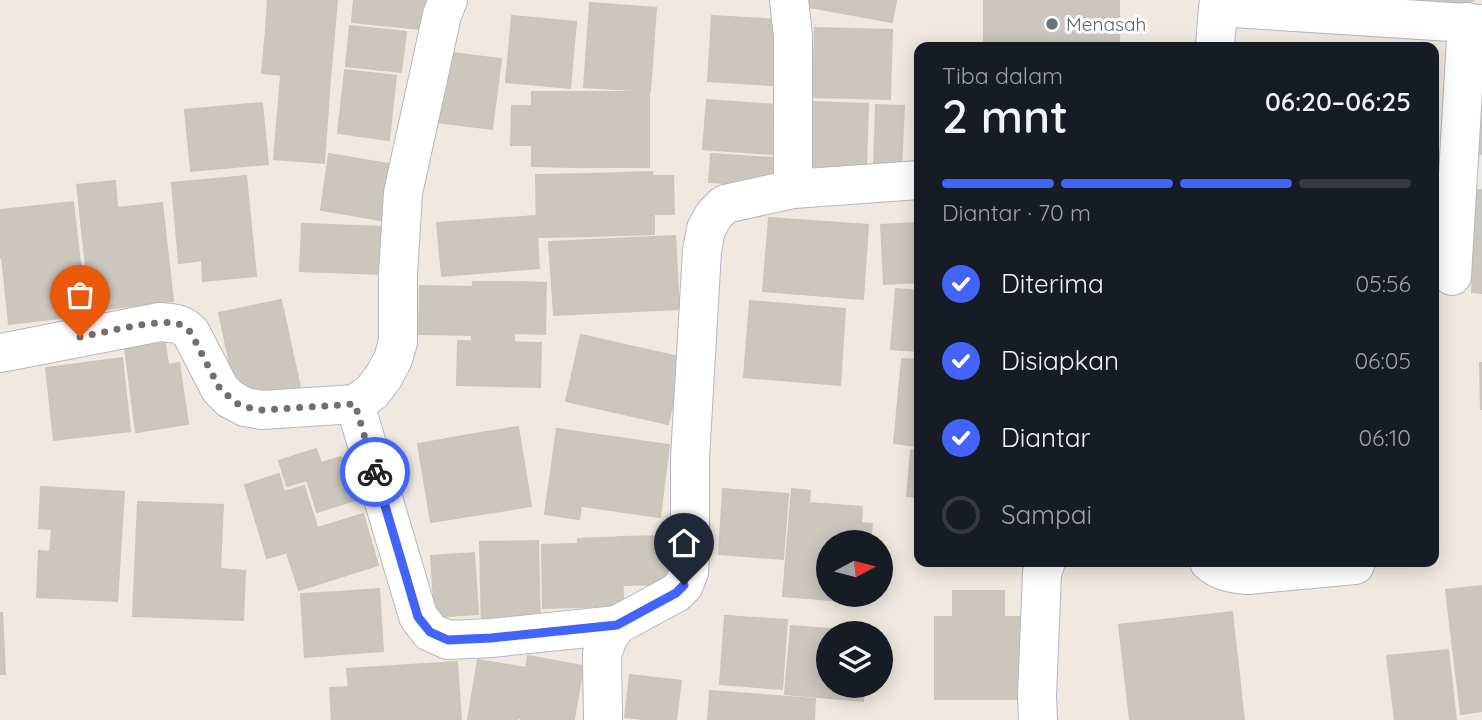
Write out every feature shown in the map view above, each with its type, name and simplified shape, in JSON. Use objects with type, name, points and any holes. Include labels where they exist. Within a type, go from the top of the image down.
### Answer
[{"type":"street","points":[[0,353],[160,322],[179,324],[191,333],[220,389],[245,407],[262,410],[355,404],[372,393],[393,359],[398,342],[398,274],[403,193],[442,15],[448,0]]},
{"type":"street","points":[[789,0],[793,36],[793,189]]},
{"type":"street","points":[[1215,42],[1217,4],[1475,23],[1452,276]]},
{"type":"street","points":[[355,404],[418,617],[430,632],[448,640],[617,625],[676,593],[684,585],[689,572],[691,444],[702,251],[706,229],[714,215],[725,204],[793,189],[914,180]]},
{"type":"street","points":[[1038,720],[1044,567]]},
{"type":"street","points":[[1215,567],[1231,574],[1248,575],[1334,567]]},
{"type":"street","points":[[603,720],[602,654],[617,625]]},
{"type":"building","points":[[268,0],[337,0],[334,35],[266,30]]},
{"type":"building","points":[[354,0],[433,0],[430,30],[352,22]]},
{"type":"building","points":[[794,0],[896,0],[892,22],[793,4]]},
{"type":"building","name":"Menasah","points":[[984,0],[1119,0],[1119,42],[984,42]]},
{"type":"building","points":[[1422,0],[1474,0],[1428,17]]},
{"type":"building","points":[[590,3],[656,8],[650,91],[584,87]]},
{"type":"building","points":[[512,16],[576,22],[570,88],[506,82]]},
{"type":"building","points":[[712,16],[779,20],[788,86],[708,81]]},
{"type":"building","points":[[350,26],[406,32],[401,72],[346,66]]},
{"type":"building","points":[[815,28],[892,30],[890,99],[813,97]]},
{"type":"building","points":[[266,30],[334,35],[330,79],[262,73]]},
{"type":"building","points":[[444,52],[501,59],[492,129],[435,122]]},
{"type":"building","points":[[345,70],[396,76],[389,140],[338,133]]},
{"type":"building","points":[[281,75],[330,79],[324,163],[274,159]]},
{"type":"building","points":[[1482,82],[1482,154],[1475,154]]},
{"type":"building","points":[[532,92],[572,92],[571,167],[532,166],[532,145],[511,145],[512,106],[532,106]]},
{"type":"building","points":[[572,92],[649,92],[649,167],[571,167]]},
{"type":"building","points":[[707,100],[776,105],[772,154],[703,149]]},
{"type":"building","points":[[807,102],[868,104],[866,168],[804,166]]},
{"type":"building","points":[[262,103],[268,164],[191,171],[185,110]]},
{"type":"building","points":[[876,105],[904,106],[901,170],[874,169]]},
{"type":"building","points":[[329,154],[389,164],[381,220],[321,210]]},
{"type":"building","points":[[711,154],[773,158],[771,186],[709,182]]},
{"type":"building","points":[[652,172],[653,176],[673,176],[674,214],[654,214],[654,234],[592,236],[590,174]]},
{"type":"building","points":[[590,174],[592,236],[537,237],[536,175]]},
{"type":"building","points":[[246,176],[256,276],[203,281],[202,260],[179,263],[172,183]]},
{"type":"building","points":[[115,181],[117,208],[162,203],[173,301],[91,311],[77,185]]},
{"type":"building","points":[[1475,190],[1482,190],[1482,293],[1472,292]]},
{"type":"building","points":[[73,202],[86,315],[9,324],[2,257],[0,258],[0,210]]},
{"type":"building","points":[[536,216],[539,268],[442,276],[437,223]]},
{"type":"building","points":[[769,218],[868,225],[863,299],[763,291]]},
{"type":"building","points":[[914,223],[914,282],[884,284],[881,225]]},
{"type":"building","points":[[302,224],[385,227],[383,274],[300,271]]},
{"type":"building","points":[[675,236],[679,309],[554,315],[549,242]]},
{"type":"building","points":[[473,282],[515,282],[514,342],[472,341]]},
{"type":"building","points":[[515,282],[546,283],[545,334],[514,333]]},
{"type":"building","points":[[420,286],[473,287],[472,335],[419,334]]},
{"type":"building","points":[[896,289],[914,291],[914,351],[891,349]]},
{"type":"building","points":[[281,300],[300,387],[238,401],[219,313]]},
{"type":"building","points":[[750,301],[845,309],[840,385],[744,377]]},
{"type":"building","points":[[581,335],[683,358],[668,424],[566,401]]},
{"type":"building","points":[[458,341],[541,343],[540,387],[457,385]]},
{"type":"building","points":[[165,343],[168,365],[179,363],[188,424],[136,432],[125,348]]},
{"type":"building","points":[[122,358],[130,431],[54,440],[46,368]]},
{"type":"building","points":[[902,359],[914,360],[914,445],[894,443]]},
{"type":"building","points":[[1482,363],[1482,409],[1481,409]]},
{"type":"building","points":[[518,427],[531,506],[494,512],[481,433]]},
{"type":"building","points":[[557,429],[592,434],[579,519],[545,514]]},
{"type":"building","points":[[481,433],[494,512],[431,522],[418,444]]},
{"type":"building","points":[[592,434],[669,445],[660,517],[582,506]]},
{"type":"building","points":[[316,449],[321,463],[341,457],[355,500],[317,512],[307,480],[287,486],[279,461]]},
{"type":"building","points":[[911,450],[914,450],[914,497],[907,496]]},
{"type":"building","points":[[279,474],[284,492],[304,486],[322,542],[267,558],[245,485]]},
{"type":"building","points":[[41,487],[124,492],[117,601],[37,597],[39,551],[50,552],[52,529],[39,528]]},
{"type":"building","points":[[723,489],[788,494],[783,559],[719,554]]},
{"type":"building","points":[[792,489],[810,491],[809,503],[862,507],[861,523],[872,524],[871,530],[816,530],[816,599],[783,596]]},
{"type":"building","points":[[138,502],[223,505],[220,569],[245,571],[243,620],[133,616]]},
{"type":"building","points":[[363,514],[378,565],[299,590],[287,553],[322,542],[318,528]]},
{"type":"building","points":[[672,536],[674,584],[623,585],[622,537]]},
{"type":"building","points":[[622,537],[623,606],[580,607],[578,539]]},
{"type":"building","points":[[538,541],[540,630],[482,632],[480,542]]},
{"type":"building","points":[[578,544],[580,607],[543,608],[542,545]]},
{"type":"building","points":[[474,553],[478,614],[435,617],[431,556]]},
{"type":"building","points":[[1482,586],[1482,711],[1461,714],[1446,590]]},
{"type":"building","points":[[379,589],[383,651],[343,654],[339,592]]},
{"type":"building","points":[[953,591],[1004,591],[1004,617],[1027,617],[1027,699],[935,699],[935,617],[953,617]]},
{"type":"building","points":[[339,592],[343,654],[305,657],[301,594]]},
{"type":"building","points":[[1232,612],[1244,720],[1130,720],[1119,625]]},
{"type":"building","points":[[2,613],[5,674],[0,674]]},
{"type":"building","points":[[725,616],[787,620],[782,689],[720,684]]},
{"type":"building","points":[[791,626],[816,628],[816,697],[785,694]]},
{"type":"building","points":[[1448,650],[1456,720],[1395,720],[1387,656]]},
{"type":"building","points":[[528,656],[583,666],[574,720],[518,718]]},
{"type":"building","points":[[478,660],[526,668],[517,720],[468,720]]},
{"type":"building","points":[[457,662],[461,720],[332,720],[330,688],[349,687],[347,669]]},
{"type":"building","points":[[630,675],[681,681],[676,720],[625,717]]},
{"type":"building","points":[[710,691],[815,699],[814,720],[708,720]]},
{"type":"building","points":[[830,698],[863,698],[863,701]]},
{"type":"way so far","points":[[80,337],[160,322],[179,324],[191,333],[220,389],[238,404],[262,410],[355,404],[375,472]]},
{"type":"place","name":"Menasah","points":[[1052,24]]},
{"type":"route","points":[[375,472],[418,617],[430,632],[448,640],[617,625],[676,593],[684,585]]}]
